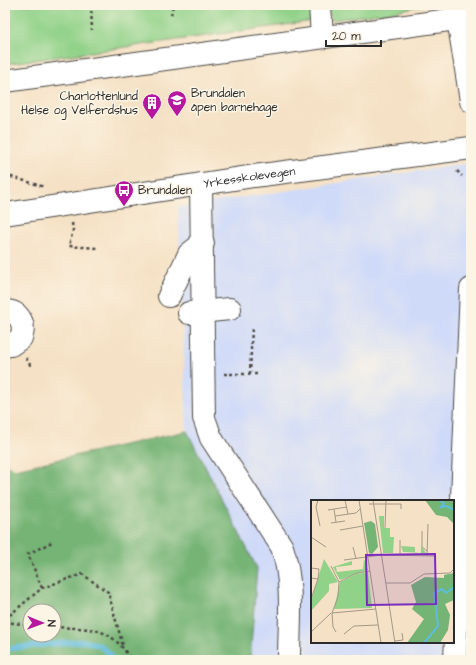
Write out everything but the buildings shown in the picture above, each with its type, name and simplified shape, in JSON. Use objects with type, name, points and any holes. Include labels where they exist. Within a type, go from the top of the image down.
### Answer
[{"type":"street","points":[[320,5],[322,37]]},
{"type":"street","points":[[5,81],[322,37],[462,14],[471,101]]},
{"type":"street","name":"Yrkesskolevegen","points":[[5,214],[201,184],[471,148]]},
{"type":"street","points":[[201,184],[202,243],[196,313],[199,368],[196,399],[211,438],[274,534],[286,560],[289,581],[289,660]]},
{"type":"street","points":[[169,296],[189,254],[202,243]]},
{"type":"street","points":[[455,660],[465,589],[471,289]]},
{"type":"street","points":[[196,313],[230,309]]},
{"type":"street","points":[[5,311],[13,312],[18,316],[23,326],[21,338],[11,345],[5,346]]},
{"type":"path","points":[[91,5],[92,30]]},
{"type":"path","points":[[171,15],[173,5]]},
{"type":"path","points":[[68,204],[73,230],[69,246],[97,248]]},
{"type":"path","points":[[250,374],[252,327]]},
{"type":"path","points":[[199,368],[260,374]]},
{"type":"path","points":[[42,588],[28,554],[54,541]]},
{"type":"path","points":[[5,621],[42,588],[82,574],[108,592],[123,646],[131,660]]},
{"type":"path","points":[[5,621],[22,624]]},
{"type":"path","points":[[62,628],[103,631],[123,646]]},
{"type":"shaded area","points":[[471,163],[471,660],[250,660],[257,568],[187,431],[178,207]]},
{"type":"green space","points":[[5,5],[313,5],[313,21],[5,64]]},
{"type":"green space","points":[[326,5],[423,5],[393,12],[332,20]]},
{"type":"green space","points":[[187,431],[257,568],[250,660],[5,660],[5,464],[15,469]]},
{"type":"waterway","points":[[5,649],[83,641],[99,645],[109,653],[113,660]]},
{"type":"place","name":"Brundalen åpen barnehage","points":[[177,117]]},
{"type":"place","name":"Charlottenlund Helse og Velferdshus","points":[[152,120]]},
{"type":"place","name":"Brundalen","points":[[124,207]]}]
